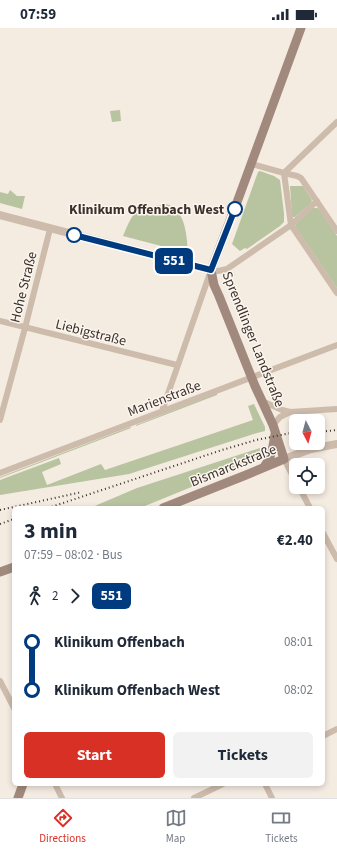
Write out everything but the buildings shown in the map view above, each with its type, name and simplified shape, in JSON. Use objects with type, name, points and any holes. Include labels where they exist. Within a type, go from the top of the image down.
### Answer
[{"type":"main road","name":"Sprendlinger Landstraße","points":[[284,459],[274,428],[217,291],[211,270],[252,164],[301,28]]},
{"type":"main road","points":[[264,468],[272,452],[274,428]]},
{"type":"main road","name":"Bismarckstraße","points":[[168,506],[284,459]]},
{"type":"main road","points":[[0,572],[12,567]]},
{"type":"main road","points":[[18,798],[22,786]]},
{"type":"street","points":[[284,173],[337,122]]},
{"type":"street","points":[[252,164],[301,178],[337,232]]},
{"type":"street","points":[[284,173],[291,224],[337,293]]},
{"type":"street","points":[[0,215],[218,271],[227,269],[291,224],[317,201]]},
{"type":"street","name":"Hohe Straße","points":[[0,420],[50,229]]},
{"type":"street","points":[[162,411],[211,270]]},
{"type":"street","name":"Liebigstraße","points":[[0,321],[177,365]]},
{"type":"street","name":"Marienstraße","points":[[0,473],[337,345]]},
{"type":"street","points":[[262,401],[290,412],[337,409]]},
{"type":"street","points":[[274,428],[280,417],[290,412]]},
{"type":"street","name":"Bismarckstraße","points":[[284,459],[311,449],[337,444]]},
{"type":"street","points":[[284,459],[289,469]]},
{"type":"street","points":[[303,494],[309,506]]},
{"type":"street","points":[[325,537],[337,559]]},
{"type":"street","points":[[0,681],[12,704]]},
{"type":"street","points":[[325,735],[337,729]]},
{"type":"street","points":[[56,786],[62,798]]},
{"type":"street","points":[[194,798],[219,786]]},
{"type":"street","points":[[266,786],[272,798]]},
{"type":"green space","points":[[120,110],[121,121],[112,122],[110,111]]},
{"type":"green space","points":[[260,171],[280,180],[284,222],[247,249],[245,248],[240,251],[232,244],[258,172]]},
{"type":"green space","points":[[290,186],[303,186],[312,200],[311,203],[295,217],[292,215]]},
{"type":"green space","points":[[10,190],[17,196],[25,196],[22,209],[0,203],[0,192],[8,194]]},
{"type":"green space","points":[[162,203],[168,204],[176,210],[183,220],[188,253],[123,236],[131,218],[137,211],[145,205],[145,207],[162,205]]},
{"type":"green space","points":[[313,208],[319,209],[337,236],[337,288],[295,226]]},
{"type":"green space","points":[[217,393],[217,395],[136,426],[136,425]]},
{"type":"green space","points":[[254,404],[265,427],[265,431],[129,474],[0,495],[0,480],[59,458],[61,464],[42,472],[47,485],[101,464],[105,470],[253,420],[248,406]]},
{"type":"green space","points":[[130,427],[131,428],[0,478],[0,477]]},
{"type":"green space","points":[[260,448],[266,448],[264,454],[238,468],[145,506],[95,506],[137,488]]},
{"type":"railway","points":[[325,431],[337,430]]},
{"type":"railway","points":[[54,506],[222,450],[256,440],[289,433]]},
{"type":"railway","points":[[18,506],[82,492]]},
{"type":"railway","points":[[0,510],[12,507]]},
{"type":"railway","points":[[0,524],[12,520]]},
{"type":"bus line","name":"551","points":[[74,235],[211,270],[235,209]]},
{"type":"place","name":"Klinikum Offenbach West","points":[[235,209]]}]
